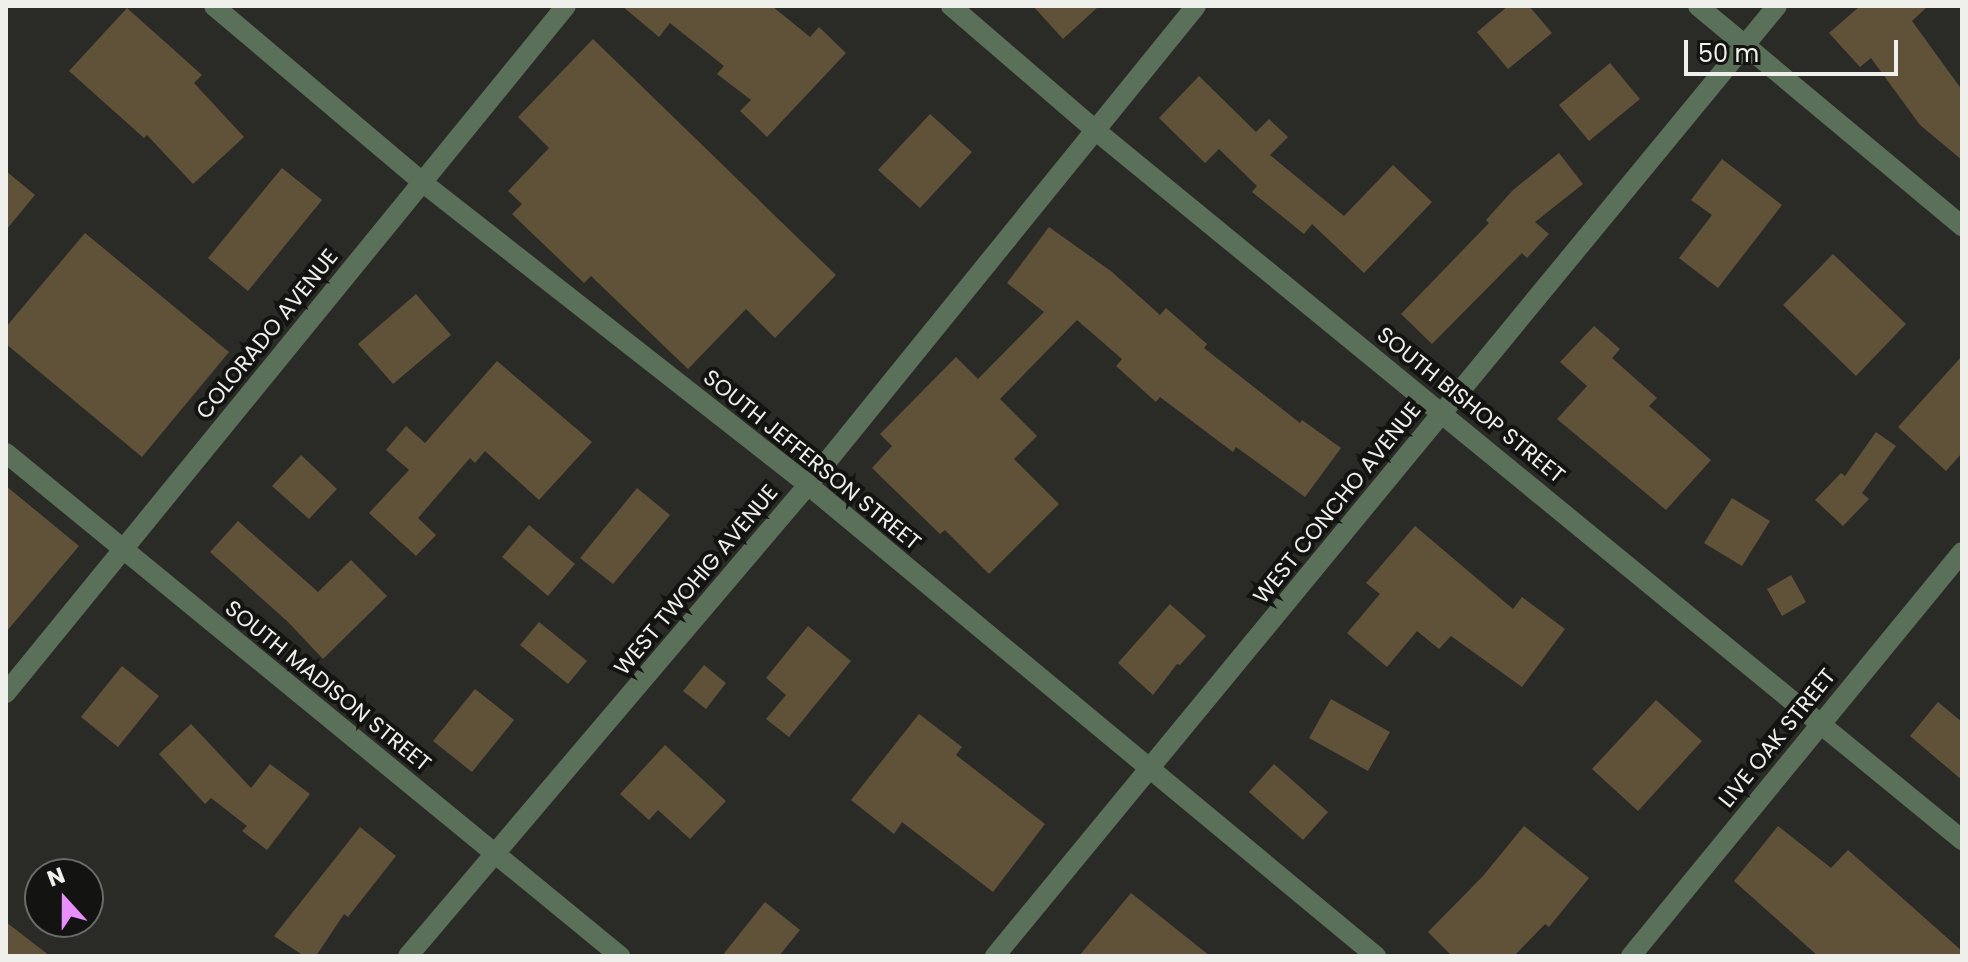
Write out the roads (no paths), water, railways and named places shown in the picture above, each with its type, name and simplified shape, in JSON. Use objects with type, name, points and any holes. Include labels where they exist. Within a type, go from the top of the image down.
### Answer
[{"type":"street","name":"SOUTH JEFFERSON STREET","points":[[214,6],[422,182],[808,485],[1376,956]]},
{"type":"street","name":"COLORADO AVENUE","points":[[6,693],[566,6]]},
{"type":"street","name":"SOUTH BISHOP STREET","points":[[951,6],[1095,130],[1962,840]]},
{"type":"street","name":"WEST TWOHIG AVENUE","points":[[408,956],[808,485],[1196,6]]},
{"type":"street","points":[[1698,6],[1962,226]]},
{"type":"street","name":"WEST CONCHO AVENUE","points":[[995,956],[1777,6]]},
{"type":"street","name":"SOUTH MADISON STREET","points":[[6,453],[620,956]]},
{"type":"street","name":"LIVE OAK STREET","points":[[1631,956],[1820,721],[1962,552]]}]
